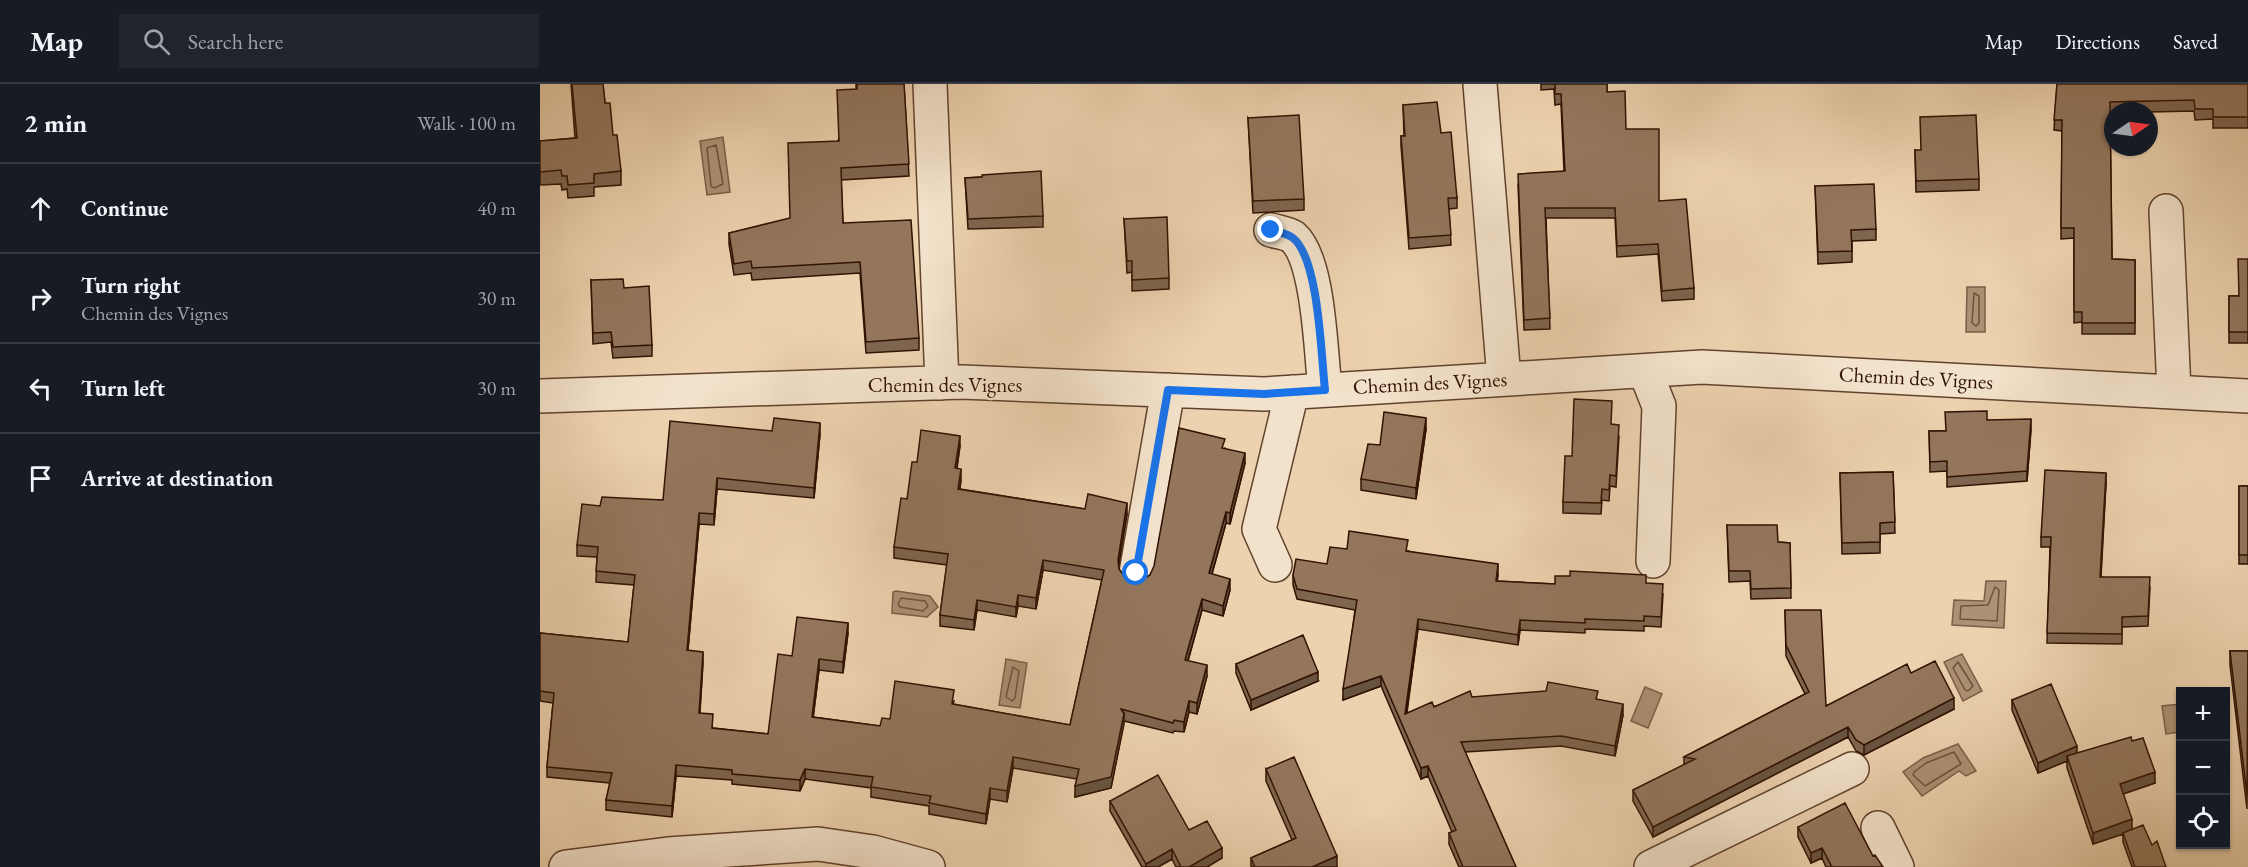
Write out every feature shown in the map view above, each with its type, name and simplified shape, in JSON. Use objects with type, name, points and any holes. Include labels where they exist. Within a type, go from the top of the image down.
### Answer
[{"type":"street","points":[[930,84],[942,383]]},
{"type":"street","points":[[1480,84],[1504,379]]},
{"type":"street","points":[[2166,211],[2174,391]]},
{"type":"street","points":[[1271,230],[1292,236],[1302,250],[1312,274],[1325,390]]},
{"type":"street","name":"Chemin des Vignes","points":[[540,396],[942,383],[1264,394],[1702,367],[2248,396]]},
{"type":"street","points":[[1645,370],[1659,406],[1653,561]]},
{"type":"street","points":[[1136,573],[1168,390]]},
{"type":"street","points":[[1275,565],[1259,529],[1292,392]]},
{"type":"street","points":[[1651,867],[1852,769]]},
{"type":"street","points":[[1878,828],[1897,867]]},
{"type":"street","points":[[566,867],[668,854],[818,844],[873,852],[928,867]]},
{"type":"water","points":[[723,137],[730,192],[707,195],[700,141]]},
{"type":"water","points":[[1967,287],[1985,287],[1985,332],[1966,332]]},
{"type":"water","points":[[1986,581],[2006,581],[2004,628],[1952,625],[1954,600],[1984,601]]},
{"type":"water","points":[[893,592],[930,596],[938,607],[927,617],[892,613]]},
{"type":"water","points":[[1962,654],[1982,691],[1963,701],[1944,662]]},
{"type":"water","points":[[1006,659],[1027,663],[1020,708],[999,705]]},
{"type":"water","points":[[1645,687],[1662,694],[1648,728],[1631,721]]},
{"type":"water","points":[[2176,704],[2176,733],[2166,734],[2162,706]]},
{"type":"water","points":[[1958,744],[1976,771],[1966,776],[1959,771],[1922,796],[1903,772],[1923,758]]},
{"type":"building","points":[[572,84],[603,84],[605,103],[610,103],[613,135],[617,135],[621,171],[594,174],[594,183],[568,185],[567,176],[562,176],[561,170],[540,172],[540,141],[577,138]]},
{"type":"building","points":[[857,84],[904,84],[909,164],[841,168],[843,223],[911,220],[919,338],[866,342],[860,262],[752,268],[751,261],[734,264],[729,233],[790,218],[788,143],[839,141],[837,90],[857,89]]},
{"type":"building","points":[[1555,84],[1607,84],[1607,92],[1625,91],[1626,129],[1659,129],[1659,201],[1686,199],[1694,288],[1662,291],[1658,244],[1617,246],[1615,208],[1545,208],[1550,318],[1524,320],[1518,174],[1565,171],[1561,94],[1555,94]]},
{"type":"building","points":[[2057,84],[2248,84],[2248,117],[2213,117],[2213,109],[2195,109],[2194,100],[2104,102],[2104,156],[2111,156],[2112,259],[2135,260],[2135,323],[2082,323],[2082,312],[2074,312],[2074,228],[2061,228],[2062,120],[2054,120]]},
{"type":"building","points":[[1437,102],[1441,133],[1451,132],[1457,198],[1448,198],[1451,235],[1409,238],[1401,136],[1405,136],[1403,105]]},
{"type":"building","points":[[1299,115],[1304,199],[1253,201],[1248,118]]},
{"type":"building","points":[[1976,115],[1979,179],[1916,181],[1915,150],[1921,150],[1920,117]]},
{"type":"building","points":[[1041,171],[1043,216],[968,219],[965,178]]},
{"type":"building","points":[[1874,184],[1876,229],[1851,230],[1852,251],[1818,252],[1815,186]]},
{"type":"building","points":[[1167,217],[1169,278],[1132,280],[1132,261],[1127,261],[1124,219]]},
{"type":"building","points":[[2238,259],[2248,259],[2248,332],[2229,332],[2229,296],[2239,296]]},
{"type":"building","points":[[623,279],[624,288],[649,286],[652,345],[613,347],[611,332],[593,333],[591,280]]},
{"type":"building","points":[[1574,399],[1612,401],[1611,424],[1619,425],[1616,476],[1610,475],[1609,490],[1602,489],[1601,503],[1563,502],[1565,456],[1572,456]]},
{"type":"building","points":[[1987,411],[1987,420],[2031,419],[2027,471],[1947,477],[1947,461],[1930,462],[1929,431],[1946,431],[1945,412]]},
{"type":"building","points":[[1384,412],[1426,418],[1416,488],[1361,479],[1368,444],[1380,445]]},
{"type":"building","points":[[774,418],[820,423],[814,488],[717,478],[714,514],[699,513],[687,650],[703,652],[699,713],[713,714],[712,728],[768,734],[778,654],[792,656],[797,617],[848,623],[843,662],[819,659],[812,717],[880,726],[882,718],[890,719],[895,681],[954,690],[952,704],[1070,725],[1104,570],[1043,560],[1036,598],[1018,595],[1016,607],[977,600],[974,620],[940,615],[948,554],[894,547],[901,498],[907,499],[912,462],[917,462],[921,430],[960,436],[955,468],[961,469],[958,489],[1085,509],[1088,494],[1127,503],[1118,560],[1119,569],[1124,576],[1133,581],[1142,580],[1150,575],[1154,566],[1179,428],[1225,439],[1222,448],[1245,453],[1230,513],[1226,512],[1209,573],[1230,579],[1223,606],[1202,599],[1185,660],[1207,665],[1197,703],[1189,701],[1184,722],[1174,720],[1173,723],[1121,709],[1124,714],[1111,777],[1075,786],[1079,769],[1013,757],[1007,791],[990,788],[986,814],[929,803],[931,796],[871,787],[873,777],[805,769],[800,780],[732,774],[732,770],[676,765],[672,806],[606,800],[612,773],[547,767],[554,693],[540,691],[540,633],[628,642],[635,575],[596,571],[598,547],[577,545],[582,504],[600,506],[602,497],[663,500],[670,421],[772,431]]},
{"type":"building","points":[[2045,470],[2106,473],[2100,577],[2150,577],[2148,616],[2122,617],[2122,634],[2047,633],[2051,537],[2041,537]]},
{"type":"building","points":[[1893,472],[1895,522],[1880,523],[1880,542],[1842,543],[1840,473]]},
{"type":"building","points":[[2239,486],[2248,486],[2248,555],[2239,555]]},
{"type":"building","points":[[1727,525],[1777,525],[1778,542],[1790,543],[1791,588],[1751,589],[1750,571],[1729,571]]},
{"type":"building","points":[[1349,531],[1408,540],[1406,551],[1498,564],[1496,581],[1555,584],[1555,576],[1570,576],[1570,571],[1646,575],[1646,583],[1663,584],[1661,617],[1644,616],[1644,621],[1585,619],[1585,623],[1520,620],[1518,635],[1418,619],[1405,714],[1432,702],[1434,707],[1470,691],[1472,697],[1546,691],[1548,682],[1598,691],[1596,699],[1623,704],[1615,746],[1561,736],[1461,742],[1516,867],[1463,867],[1449,833],[1456,830],[1428,766],[1421,768],[1381,676],[1343,689],[1357,600],[1297,589],[1293,575],[1296,559],[1327,564],[1330,547],[1347,549]]},
{"type":"building","points":[[1785,610],[1821,610],[1826,706],[1907,664],[1911,673],[1935,661],[1954,698],[1864,745],[1856,740],[1848,727],[1653,827],[1633,790],[1695,759],[1684,757],[1809,692],[1786,645]]},
{"type":"building","points":[[1303,635],[1318,672],[1251,700],[1236,664]]},
{"type":"building","points":[[2230,651],[2248,651],[2247,795]]},
{"type":"building","points":[[2051,684],[2077,746],[2038,763],[2012,700]]},
{"type":"building","points":[[2131,737],[2132,741],[2143,738],[2155,772],[2120,784],[2132,819],[2093,833],[2067,756]]},
{"type":"building","points":[[1294,757],[1337,856],[1312,867],[1255,867],[1251,858],[1296,838],[1266,769]]},
{"type":"building","points":[[1158,775],[1189,830],[1207,821],[1222,848],[1189,867],[1181,867],[1172,849],[1146,864],[1110,801]]},
{"type":"building","points":[[1845,803],[1873,856],[1875,855],[1883,867],[1832,867],[1822,848],[1811,853],[1798,827]]},
{"type":"building","points":[[2143,825],[2152,845],[2157,841],[2166,867],[2135,867],[2123,833]]},
{"type":"route","points":[[1136,573],[1168,390],[1264,394],[1325,390],[1312,274],[1302,250],[1292,236],[1271,230]]}]
